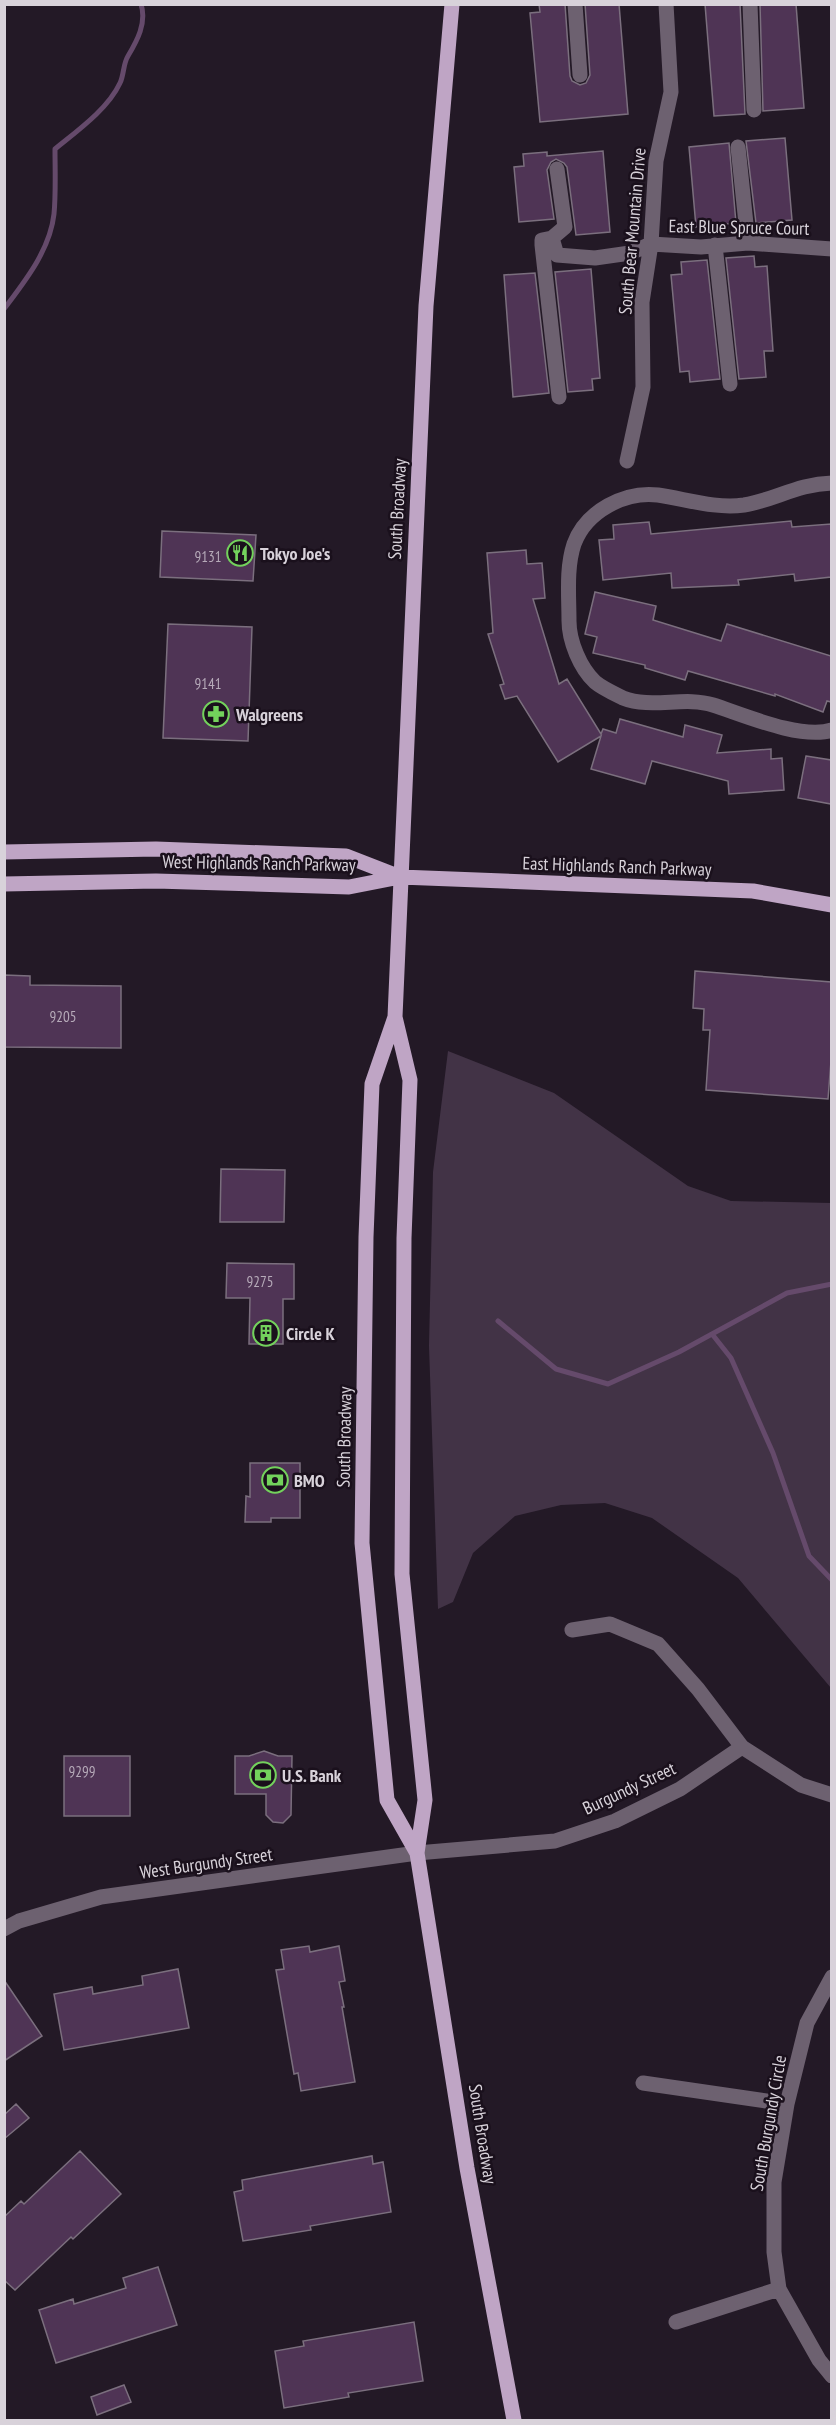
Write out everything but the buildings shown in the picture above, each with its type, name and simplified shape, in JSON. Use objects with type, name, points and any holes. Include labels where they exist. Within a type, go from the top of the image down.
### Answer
[{"type":"main road","name":"South Broadway","points":[[452,4],[426,306],[395,1017],[410,1080],[404,1238],[402,1563],[425,1800],[417,1853],[467,2168],[514,2421]]},
{"type":"main road","name":"West Highlands Ranch Parkway","points":[[4,852],[156,849],[346,856],[400,877]]},
{"type":"main road","name":"West Highlands Ranch Parkway","points":[[4,884],[156,881],[349,887],[400,877]]},
{"type":"main road","name":"East Highlands Ranch Parkway","points":[[400,877],[753,891],[831,905]]},
{"type":"main road","name":"South Broadway","points":[[395,1017],[372,1084],[366,1237],[362,1543],[387,1800],[417,1853]]},
{"type":"street","points":[[575,4],[580,75]]},
{"type":"street","name":"South Bear Mountain Drive","points":[[627,461],[643,387],[642,302],[651,244],[656,162],[671,92],[666,4]]},
{"type":"street","points":[[750,4],[754,110]]},
{"type":"street","points":[[738,147],[748,243]]},
{"type":"street","points":[[557,169],[565,227],[547,242],[559,397]]},
{"type":"street","name":"East Blue Spruce Court","points":[[547,242],[557,255],[595,258],[630,253],[651,244],[701,247],[748,243],[831,249]]},
{"type":"street","points":[[715,245],[730,384]]},
{"type":"street","points":[[831,483],[804,485],[744,505],[714,505],[654,495],[634,495],[612,503],[598,513],[574,543],[569,570],[569,634],[581,662],[596,683],[625,698],[661,703],[704,702],[802,733],[831,730]]},
{"type":"street","points":[[572,1630],[610,1624],[658,1644],[698,1689],[742,1747],[801,1785],[831,1795]]},
{"type":"street","name":"Burgundy Street","points":[[417,1853],[555,1840],[615,1821],[680,1788],[742,1747]]},
{"type":"street","name":"West Burgundy Street","points":[[4,1929],[19,1921],[101,1897],[417,1853]]},
{"type":"street","name":"South Burgundy Circle","points":[[829,1985],[807,2023],[787,2104],[774,2182],[774,2252],[780,2289],[819,2361],[831,2376]]},
{"type":"street","points":[[643,2083],[787,2104]]},
{"type":"street","points":[[676,2322],[780,2289]]},
{"type":"shaded area","points":[[448,1051],[554,1093],[688,1186],[731,1201],[831,1203],[831,1688],[738,1578],[652,1518],[605,1503],[561,1505],[515,1516],[473,1553],[453,1602],[438,1609],[429,1346],[433,1172]]},
{"type":"waterway","points":[[4,309],[35,264],[52,227],[55,198],[55,149],[91,119],[115,93],[126,59],[140,32],[143,18],[141,4]]},
{"type":"waterway","points":[[498,1321],[556,1369],[608,1384],[679,1352],[787,1293],[832,1284]]},
{"type":"waterway","points":[[712,1334],[731,1358],[773,1453],[809,1556],[832,1580]]},
{"type":"place","name":"Tokyo Joe's","points":[[240,553]]},
{"type":"place","name":"Walgreens","points":[[216,714]]},
{"type":"place","name":"Circle K","points":[[266,1333]]},
{"type":"place","name":"BMO","points":[[275,1480]]},
{"type":"place","name":"U.S. Bank","points":[[263,1775]]}]
